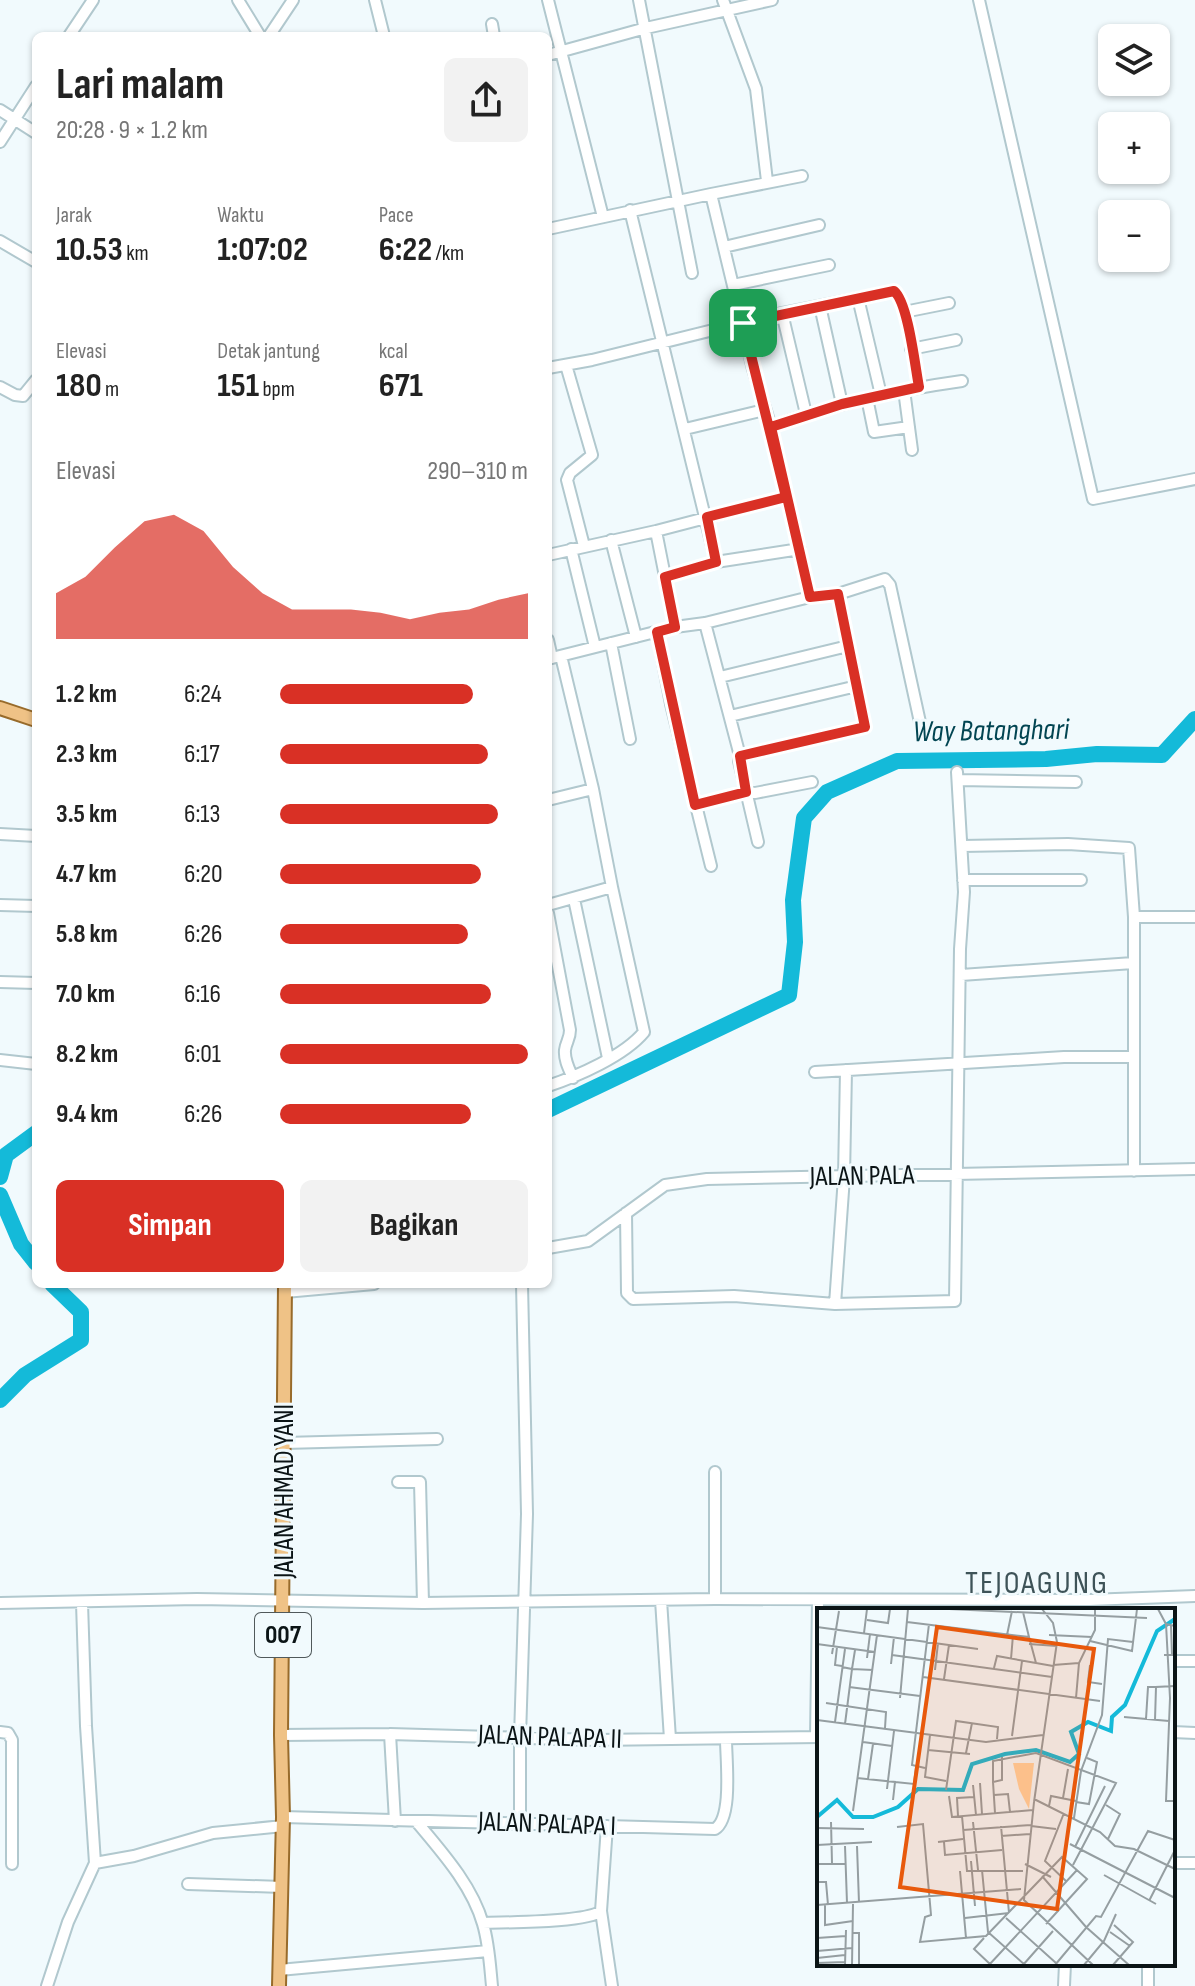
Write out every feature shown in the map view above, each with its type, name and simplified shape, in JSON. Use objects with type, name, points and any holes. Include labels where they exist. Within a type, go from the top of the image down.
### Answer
[{"type":"main road","points":[[0,708],[32,719]]},
{"type":"main road","name":"JALAN AHMAD YANI","points":[[279,1986],[283,1821],[285,1288]]},
{"type":"street","points":[[72,32],[93,0]]},
{"type":"street","points":[[238,0],[258,32]]},
{"type":"street","points":[[272,32],[293,0]]},
{"type":"street","points":[[375,0],[383,32]]},
{"type":"street","points":[[548,0],[603,217]]},
{"type":"street","points":[[639,0],[692,273]]},
{"type":"street","points":[[979,0],[1093,499],[1195,479]]},
{"type":"street","points":[[552,54],[724,6],[767,1]]},
{"type":"street","points":[[724,6],[756,89],[767,181]]},
{"type":"street","points":[[492,24],[493,32]]},
{"type":"street","points":[[0,142],[32,92]]},
{"type":"street","points":[[0,110],[32,130]]},
{"type":"street","points":[[552,228],[802,176]]},
{"type":"street","points":[[711,194],[764,410],[771,427],[810,597]]},
{"type":"street","points":[[630,210],[716,562]]},
{"type":"street","points":[[724,247],[819,225]]},
{"type":"street","points":[[0,241],[32,260]]},
{"type":"street","points":[[733,285],[829,265]]},
{"type":"street","points":[[552,367],[782,313],[894,291],[899,295],[904,312],[919,387]]},
{"type":"street","points":[[858,298],[881,395]]},
{"type":"street","points":[[904,312],[949,303]]},
{"type":"street","points":[[820,306],[842,404]]},
{"type":"street","points":[[782,313],[806,414]]},
{"type":"street","points":[[911,349],[956,340]]},
{"type":"street","points":[[566,365],[592,455],[570,473],[567,480],[584,546]]},
{"type":"street","points":[[771,427],[842,404],[962,381]]},
{"type":"street","points":[[0,387],[23,396],[32,385]]},
{"type":"street","points":[[904,390],[912,450]]},
{"type":"street","points":[[867,398],[874,432],[909,427]]},
{"type":"street","points":[[685,429],[764,410]]},
{"type":"street","points":[[552,554],[786,497]]},
{"type":"street","points":[[656,531],[675,627]]},
{"type":"street","points":[[611,540],[636,637]]},
{"type":"street","points":[[571,549],[595,647]]},
{"type":"street","points":[[665,577],[716,562],[800,549]]},
{"type":"street","points":[[552,1085],[573,1078],[608,1058],[637,1041],[644,1032],[593,789],[554,658],[675,627],[705,623],[810,597],[838,594],[881,580],[888,581],[923,736]]},
{"type":"street","points":[[740,756],[864,728],[866,724],[838,594]]},
{"type":"street","points":[[705,623],[740,756],[758,842]]},
{"type":"street","points":[[657,632],[711,866]]},
{"type":"street","points":[[611,643],[630,739]]},
{"type":"street","points":[[720,677],[848,646]]},
{"type":"street","points":[[730,716],[857,686]]},
{"type":"street","points":[[626,1213],[627,1293],[630,1298],[734,1296],[835,1304],[955,1301],[963,880],[958,776],[1076,782]]},
{"type":"street","points":[[695,805],[746,792],[812,782]]},
{"type":"street","points":[[552,799],[593,789]]},
{"type":"street","points":[[0,834],[32,836]]},
{"type":"street","points":[[962,846],[1068,844],[1129,848],[1134,917],[1134,1171]]},
{"type":"street","points":[[963,880],[1081,880]]},
{"type":"street","points":[[552,904],[612,887]]},
{"type":"street","points":[[574,899],[608,1058]]},
{"type":"street","points":[[0,905],[32,906]]},
{"type":"street","points":[[1134,917],[1195,917]]},
{"type":"street","points":[[552,934],[570,1030],[570,1039],[565,1048],[567,1065],[573,1078]]},
{"type":"street","points":[[961,975],[1133,963]]},
{"type":"street","points":[[0,982],[32,983]]},
{"type":"street","points":[[815,1072],[1134,1057]]},
{"type":"street","points":[[0,1060],[32,1064]]},
{"type":"street","points":[[835,1304],[844,1177],[846,1070]]},
{"type":"street","name":"JALAN PALA","points":[[552,1247],[588,1241],[652,1192],[674,1182],[1195,1169]]},
{"type":"street","points":[[520,1824],[527,1514],[522,1288]]},
{"type":"street","points":[[284,1443],[437,1439]]},
{"type":"street","points":[[715,1472],[715,1599]]},
{"type":"street","points":[[398,1482],[420,1482],[423,1603]]},
{"type":"street","points":[[0,1603],[197,1599],[423,1603],[715,1599],[1089,1605],[1195,1596]]},
{"type":"street","points":[[661,1600],[670,1739]]},
{"type":"street","points":[[818,1600],[818,1608]]},
{"type":"street","points":[[47,1986],[68,1922],[95,1863],[82,1603]]},
{"type":"street","points":[[0,1732],[8,1733],[12,1740],[12,1864]]},
{"type":"street","points":[[1175,1732],[1195,1733]]},
{"type":"street","points":[[390,1734],[395,1821]]},
{"type":"street","name":"JALAN PALAPA II","points":[[281,1735],[670,1739],[817,1737]]},
{"type":"street","name":"JALAN PALAPA I","points":[[95,1863],[134,1856],[213,1833],[283,1821],[719,1828],[726,1810],[726,1739]]},
{"type":"street","points":[[416,1821],[447,1858],[483,1923],[492,1986]]},
{"type":"street","points":[[607,1826],[601,1911],[612,1986]]},
{"type":"street","points":[[188,1884],[282,1887]]},
{"type":"street","points":[[483,1923],[568,1919],[593,1916],[601,1911]]},
{"type":"street","points":[[279,1970],[488,1951]]},
{"type":"street","points":[[1064,1986],[1065,1966]]},
{"type":"waterway","name":"Way Batanghari","points":[[552,1108],[789,995],[795,942],[793,900],[804,818],[827,792],[897,761],[1046,759],[1097,754],[1162,755],[1195,719]]},
{"type":"waterway","name":"Way Batanghari","points":[[0,1177],[6,1155],[32,1136]]},
{"type":"waterway","name":"Way Batanghari","points":[[0,1195],[21,1244],[32,1258]]},
{"type":"waterway","name":"Way Batanghari","points":[[0,1400],[25,1375],[81,1340],[81,1312],[56,1288]]},
{"type":"district","name":"TEJOAGUNG","points":[[1037,1583]]},
{"type":"route","points":[[894,291],[899,295],[904,312],[919,387],[842,404],[771,427],[810,597],[838,594],[865,727],[740,756],[746,792],[695,805],[657,632],[675,627],[665,577],[716,562],[707,517],[786,497],[743,323],[894,291]]}]
